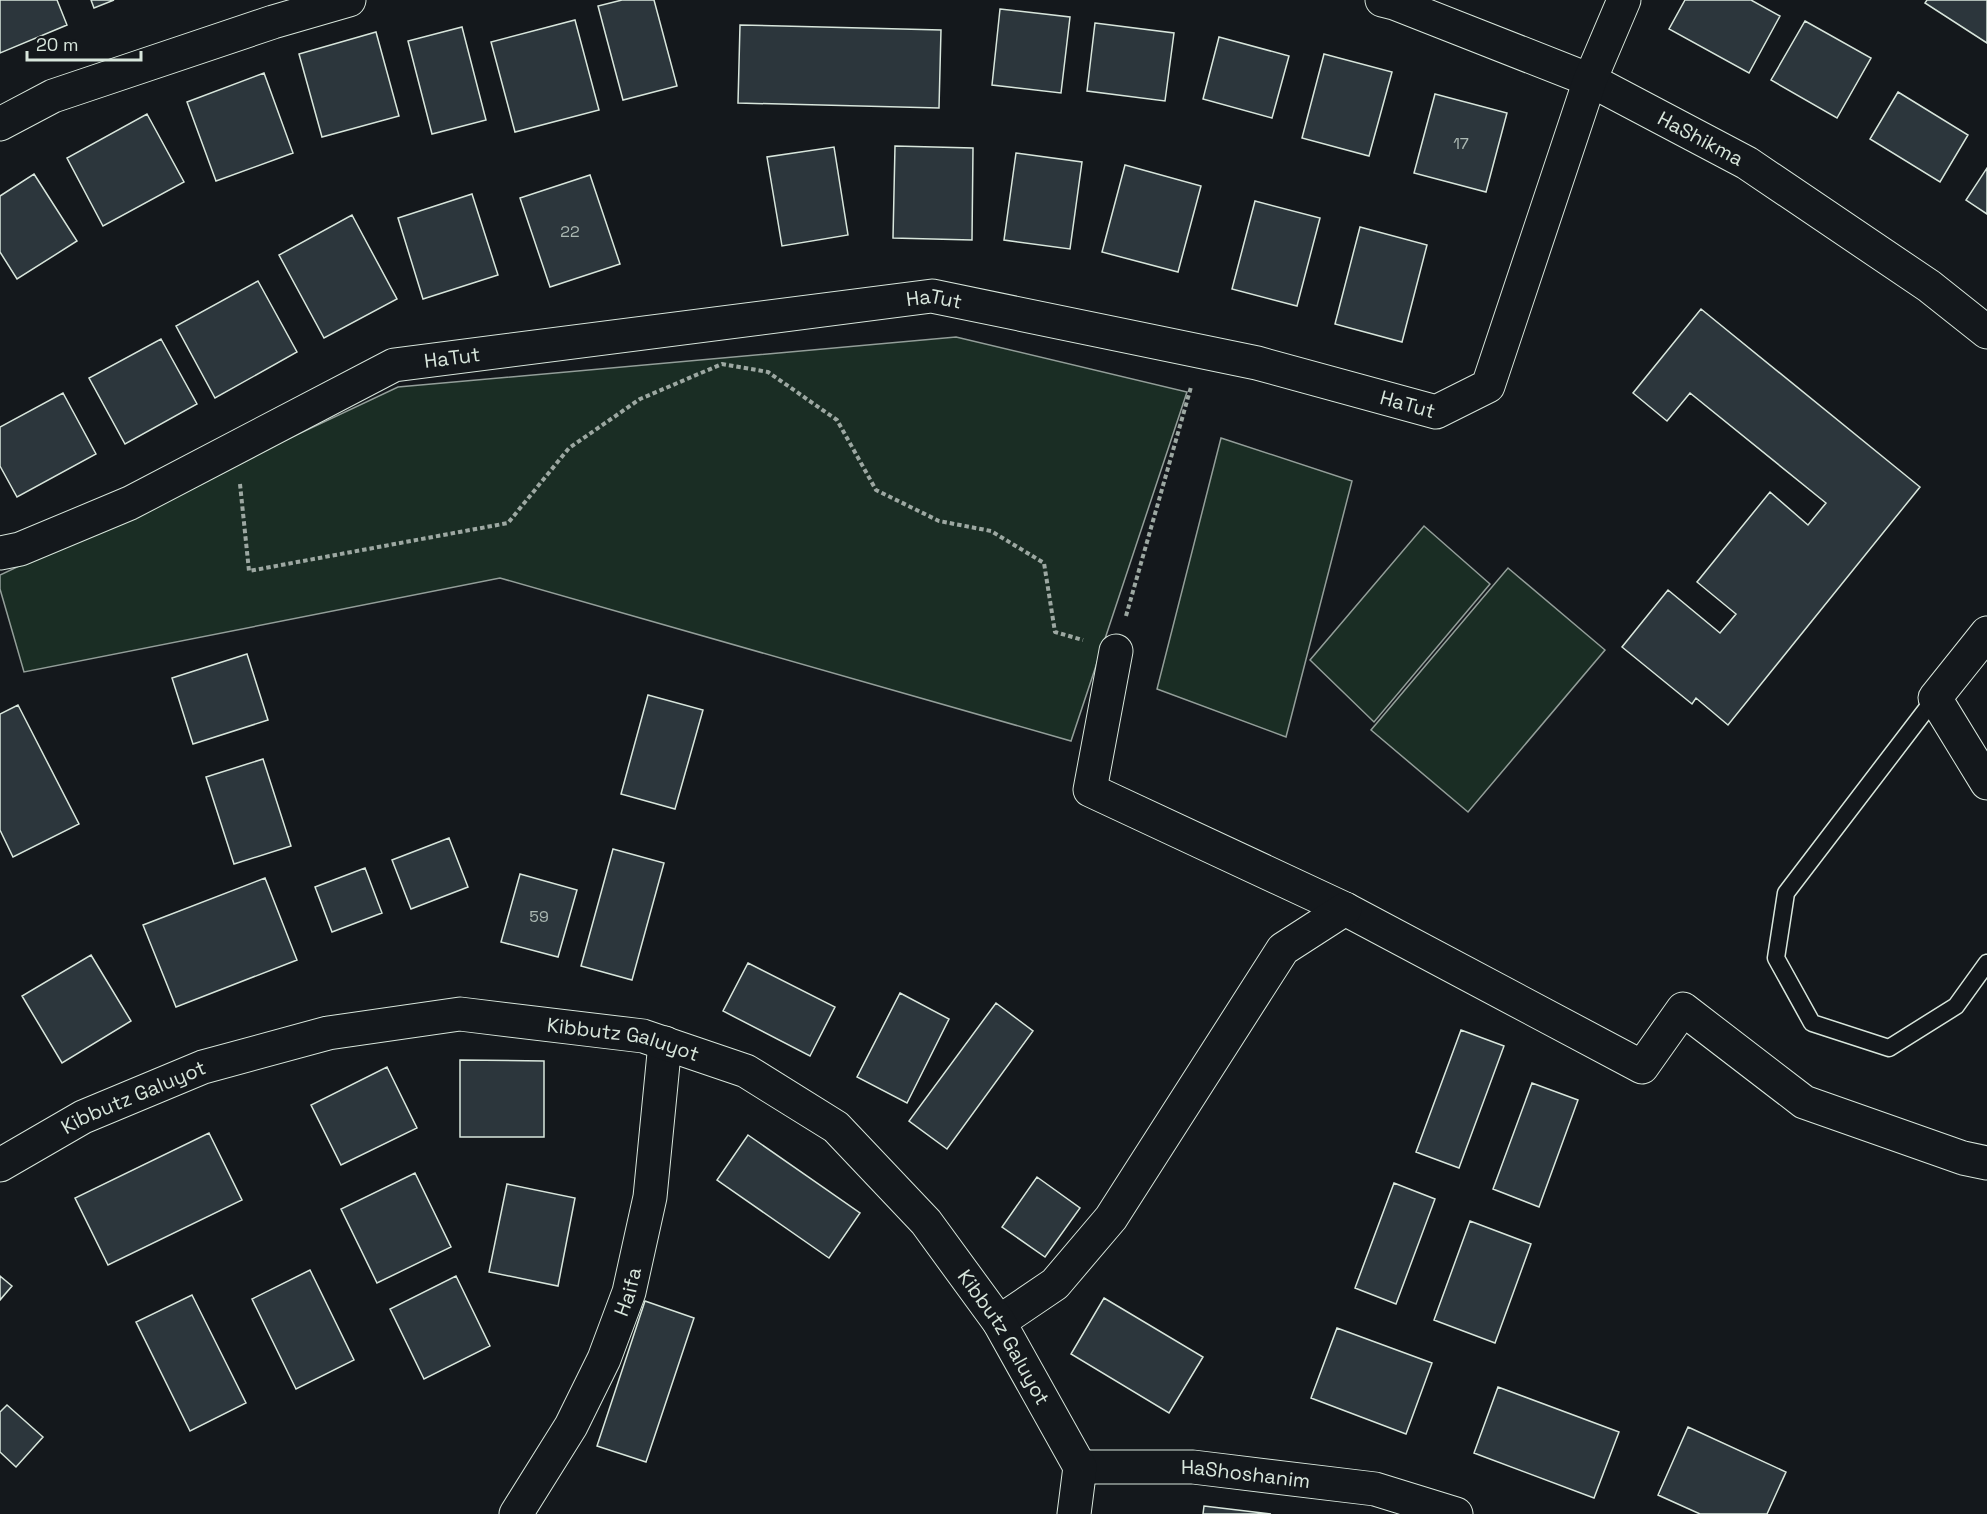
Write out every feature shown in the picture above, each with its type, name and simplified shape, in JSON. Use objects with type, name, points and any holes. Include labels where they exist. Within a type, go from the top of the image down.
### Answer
[{"type":"street","points":[[0,123],[53,96],[273,22],[349,0]]},
{"type":"street","name":"HaShikma","points":[[1382,0],[1590,80],[1747,163],[1929,286],[1987,332]]},
{"type":"street","name":"HaTut","points":[[0,553],[20,549],[130,503],[394,364],[932,296],[1257,363],[1436,411],[1488,386],[1590,80],[1624,0]]},
{"type":"street","points":[[1987,633],[1935,698],[1987,783]]},
{"type":"street","points":[[1116,651],[1090,790],[1345,909],[1642,1067],[1683,1009],[1804,1102],[1963,1158],[1987,1163]]},
{"type":"street","points":[[999,1322],[1055,1284],[1111,1218],[1283,949],[1345,909]]},
{"type":"street","name":"Kibbutz Galuyot","points":[[0,1165],[83,1117],[203,1067],[328,1033],[460,1014],[643,1036],[746,1071],[836,1127],[926,1222],[999,1322],[1080,1467]]},
{"type":"street","name":"Haifa","points":[[521,1506],[571,1426],[604,1359],[629,1293],[650,1197],[665,1043]]},
{"type":"street","points":[[1074,1514],[1080,1467]]},
{"type":"street","name":"HaShoshanim","points":[[1080,1467],[1193,1467],[1375,1489],[1456,1514]]},
{"type":"street","points":[[495,1514],[521,1506]]},
{"type":"lane","points":[[1935,698],[1786,893],[1776,958],[1812,1023],[1889,1048],[1956,1006],[1987,963]]},
{"type":"path","points":[[236,447],[249,571],[508,523],[569,448],[640,399],[722,364],[768,372],[837,420],[876,490],[939,521],[991,531],[1044,563],[1055,632],[1116,651],[1201,352]]},
{"type":"green space","points":[[956,337],[1187,392],[1071,741],[500,578],[24,672],[0,589],[0,575],[398,387]]},
{"type":"green space","points":[[1221,438],[1352,481],[1286,737],[1157,689]]},
{"type":"green space","points":[[1424,526],[1490,584],[1374,722],[1310,660]]},
{"type":"green space","points":[[1508,568],[1605,650],[1468,812],[1371,730]]},
{"type":"building","points":[[0,0],[57,0],[67,25],[0,53]]},
{"type":"building","points":[[91,0],[114,0],[94,8]]},
{"type":"building","points":[[622,0],[654,0],[677,86],[623,100],[598,6]]},
{"type":"building","points":[[1685,0],[1751,0],[1780,16],[1749,73],[1669,29]]},
{"type":"building","points":[[1927,0],[1987,0],[1987,43],[1925,3]]},
{"type":"building","points":[[1000,9],[1070,17],[1061,93],[992,85]]},
{"type":"building","points":[[575,20],[599,110],[515,132],[491,42]]},
{"type":"building","points":[[1805,21],[1871,58],[1837,118],[1771,80]]},
{"type":"building","points":[[1095,23],[1174,33],[1165,101],[1087,91]]},
{"type":"building","points":[[740,25],[941,30],[939,108],[738,103]]},
{"type":"building","points":[[462,27],[486,120],[432,134],[408,41]]},
{"type":"building","points":[[376,32],[399,116],[322,137],[299,54]]},
{"type":"building","points":[[1219,37],[1289,56],[1272,118],[1203,99]]},
{"type":"building","points":[[1324,54],[1392,72],[1369,156],[1302,138]]},
{"type":"building","points":[[264,73],[293,153],[216,181],[187,102]]},
{"type":"building","points":[[1898,92],[1968,135],[1940,182],[1870,139]]},
{"type":"building","points":[[1435,94],[1507,113],[1486,192],[1414,173]]},
{"type":"building","points":[[147,114],[184,182],[103,226],[67,158]]},
{"type":"building","points":[[895,146],[973,148],[972,240],[893,238]]},
{"type":"building","points":[[834,147],[848,235],[782,246],[767,157]]},
{"type":"building","points":[[1016,153],[1082,162],[1070,249],[1004,240]]},
{"type":"building","points":[[1125,165],[1201,186],[1178,272],[1102,252]]},
{"type":"building","points":[[1987,168],[1987,214],[1966,200]]},
{"type":"building","points":[[34,174],[77,241],[17,279],[0,252],[0,196]]},
{"type":"building","points":[[590,175],[620,264],[550,287],[520,198]]},
{"type":"building","points":[[472,194],[498,275],[423,299],[398,218]]},
{"type":"building","points":[[1255,201],[1320,218],[1297,306],[1232,289]]},
{"type":"building","points":[[352,215],[397,299],[324,338],[279,255]]},
{"type":"building","points":[[1360,227],[1427,245],[1402,342],[1335,324]]},
{"type":"building","points":[[258,281],[297,352],[215,398],[176,326]]},
{"type":"building","points":[[1701,309],[1920,487],[1728,725],[1696,698],[1692,704],[1622,647],[1668,590],[1720,633],[1736,614],[1697,582],[1770,492],[1808,525],[1826,503],[1690,393],[1667,421],[1633,393]]},
{"type":"building","points":[[161,339],[197,404],[125,444],[89,378]]},
{"type":"building","points":[[63,393],[96,454],[17,497],[0,466],[0,427]]},
{"type":"building","points":[[247,654],[268,720],[193,744],[172,678]]},
{"type":"building","points":[[648,695],[703,710],[675,809],[621,794]]},
{"type":"building","points":[[18,705],[79,824],[13,857],[0,830],[0,714]]},
{"type":"building","points":[[263,759],[291,846],[234,864],[206,777]]},
{"type":"building","points":[[449,838],[468,887],[411,909],[392,860]]},
{"type":"building","points":[[613,849],[664,863],[632,980],[581,966]]},
{"type":"building","points":[[365,868],[382,913],[332,932],[315,887]]},
{"type":"building","points":[[520,874],[577,890],[558,957],[501,942]]},
{"type":"building","points":[[265,878],[297,960],[176,1007],[143,925]]},
{"type":"building","points":[[91,955],[131,1021],[62,1063],[22,996]]},
{"type":"building","points":[[748,963],[835,1007],[810,1056],[723,1011]]},
{"type":"building","points":[[900,993],[949,1019],[907,1103],[857,1077]]},
{"type":"building","points":[[996,1003],[1033,1031],[947,1149],[909,1121]]},
{"type":"building","points":[[1461,1030],[1504,1046],[1459,1168],[1416,1152]]},
{"type":"building","points":[[460,1060],[544,1061],[544,1137],[460,1137]]},
{"type":"building","points":[[387,1067],[417,1128],[341,1165],[311,1105]]},
{"type":"building","points":[[1532,1083],[1578,1100],[1539,1207],[1493,1189]]},
{"type":"building","points":[[209,1133],[242,1200],[108,1265],[75,1198]]},
{"type":"building","points":[[748,1135],[860,1213],[829,1258],[717,1180]]},
{"type":"building","points":[[415,1173],[451,1247],[377,1283],[341,1209]]},
{"type":"building","points":[[1037,1177],[1080,1208],[1045,1257],[1002,1227]]},
{"type":"building","points":[[1394,1183],[1435,1199],[1396,1304],[1355,1288]]},
{"type":"building","points":[[507,1184],[575,1198],[558,1286],[489,1272]]},
{"type":"building","points":[[1470,1221],[1531,1244],[1495,1343],[1434,1320]]},
{"type":"building","points":[[310,1270],[354,1360],[296,1389],[252,1299]]},
{"type":"building","points":[[0,1276],[12,1286],[0,1300]]},
{"type":"building","points":[[456,1276],[490,1346],[424,1379],[390,1309]]},
{"type":"building","points":[[192,1295],[246,1403],[190,1431],[136,1322]]},
{"type":"building","points":[[1104,1298],[1203,1357],[1169,1413],[1071,1354]]},
{"type":"building","points":[[645,1301],[694,1318],[646,1462],[597,1446]]},
{"type":"building","points":[[1337,1328],[1432,1363],[1406,1434],[1311,1398]]},
{"type":"building","points":[[1498,1387],[1619,1432],[1594,1498],[1474,1453]]},
{"type":"building","points":[[7,1405],[43,1437],[16,1467],[0,1452],[0,1412]]},
{"type":"building","points":[[1688,1427],[1786,1472],[1767,1514],[1700,1514],[1658,1495]]},
{"type":"building","points":[[1204,1506],[1271,1514],[1203,1514]]}]
